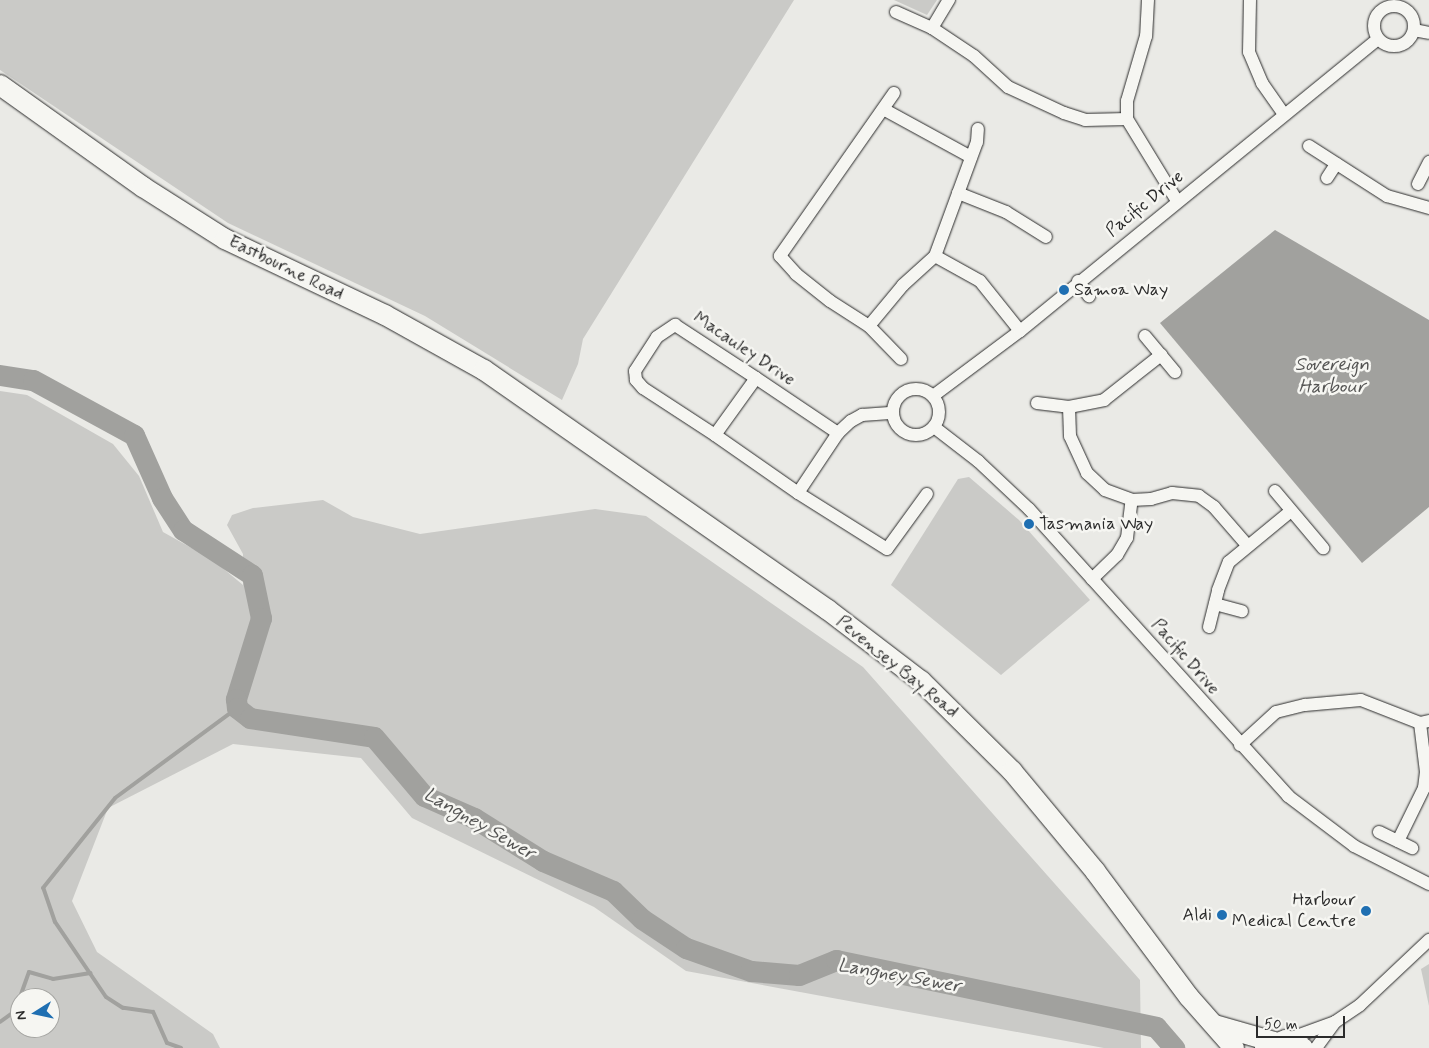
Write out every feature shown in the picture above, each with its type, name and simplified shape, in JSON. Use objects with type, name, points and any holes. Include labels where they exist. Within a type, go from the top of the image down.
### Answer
[{"type":"main road","name":"Eastbourne Road","points":[[0,85],[143,188],[225,239],[446,346],[581,436]]},
{"type":"main road","name":"Pevensey Bay Road","points":[[581,436],[828,610],[921,681],[960,717],[1012,772],[1095,870],[1189,997],[1216,1025],[1234,1048]]},
{"type":"main road","name":"Pevensey Bay Road","points":[[1216,1025],[1282,1044]]},
{"type":"street","points":[[932,28],[949,0]]},
{"type":"street","points":[[1148,0],[1146,36],[1127,101],[1127,119],[1177,201]]},
{"type":"street","points":[[1250,0],[1249,52],[1262,84],[1284,114]]},
{"type":"street","points":[[1390,3],[1402,7],[1411,14],[1414,30],[1412,37],[1400,46],[1384,44],[1375,33],[1375,19],[1390,3]]},
{"type":"street","points":[[896,12],[932,28],[974,56],[1008,87],[1064,113],[1085,120],[1127,119]]},
{"type":"street","points":[[1414,30],[1429,33]]},
{"type":"street","name":"Pacific Drive","points":[[933,396],[1020,331],[1078,281],[1378,39]]},
{"type":"street","points":[[894,93],[885,110],[780,256],[796,274],[830,302],[869,326],[901,359]]},
{"type":"street","points":[[885,110],[971,157]]},
{"type":"street","points":[[869,326],[903,285],[935,256],[971,157],[978,129]]},
{"type":"street","points":[[1309,146],[1386,196],[1429,208]]},
{"type":"street","points":[[1418,184],[1429,162]]},
{"type":"street","points":[[1327,178],[1336,164]]},
{"type":"street","points":[[958,192],[1006,212],[1046,237]]},
{"type":"street","points":[[935,256],[980,281],[1020,331]]},
{"type":"street","points":[[1078,281],[1089,296]]},
{"type":"street","name":"Macauley Drive","points":[[715,435],[643,388],[636,380],[638,365],[657,337],[675,324],[838,433]]},
{"type":"street","points":[[1145,336],[1175,372]]},
{"type":"street","points":[[1037,402],[1069,407],[1104,400],[1161,355]]},
{"type":"street","points":[[756,378],[715,435],[798,493],[887,549],[927,494]]},
{"type":"street","points":[[919,389],[933,396],[940,412],[934,428],[926,433],[908,434],[901,429],[893,413],[898,398],[904,392],[919,389]]},
{"type":"street","points":[[1069,407],[1070,436],[1087,473],[1105,490],[1132,500],[1151,499],[1172,493],[1199,496],[1214,507],[1247,546]]},
{"type":"street","points":[[798,493],[838,433],[862,415],[893,413]]},
{"type":"street","name":"Pacific Drive","points":[[934,428],[978,461],[1029,509],[1240,745],[1301,808],[1354,846],[1429,884]]},
{"type":"street","points":[[1275,491],[1322,548]]},
{"type":"street","points":[[1092,579],[1117,555],[1127,538],[1132,500]]},
{"type":"street","points":[[1209,627],[1230,562],[1291,510]]},
{"type":"street","points":[[1215,604],[1242,611]]},
{"type":"street","points":[[1240,745],[1276,712],[1305,705],[1361,700],[1424,722],[1426,790],[1398,841]]},
{"type":"street","points":[[1379,832],[1412,848]]},
{"type":"street","points":[[1282,1044],[1335,1022],[1360,1005],[1429,940]]},
{"type":"street","points":[[1316,1048],[1335,1022]]},
{"type":"shaded area","points":[[0,0],[794,0],[583,339],[578,364],[562,400],[425,316],[228,223],[0,70]]},
{"type":"shaded area","points":[[894,0],[937,0],[927,15]]},
{"type":"shaded area","points":[[0,391],[27,395],[113,444],[139,476],[163,532],[213,560],[243,585],[243,554],[227,525],[232,515],[253,508],[323,500],[353,517],[420,534],[595,509],[646,516],[863,667],[1140,980],[1141,1048],[1104,1048],[686,971],[594,907],[412,818],[361,758],[233,744],[108,808],[72,901],[97,952],[213,1034],[220,1048],[0,1048]]},
{"type":"shaded area","points":[[969,477],[1019,520],[1090,600],[1001,675],[891,585],[958,479]]},
{"type":"shaded area","points":[[1429,964],[1429,1006],[1421,969]]},
{"type":"water","name":"Sovereign Harbour","points":[[1275,230],[1429,320],[1429,507],[1362,563],[1160,323]]},
{"type":"waterway","name":"Langney Sewer","points":[[0,375],[33,380],[134,435],[162,498],[183,530],[252,575],[261,618],[236,699],[237,708],[250,718],[374,737],[424,796],[474,818],[543,861],[613,891],[642,919],[686,948],[751,971],[799,975],[836,960],[1156,1027],[1174,1048]]},
{"type":"waterway","points":[[181,1048],[167,1043],[153,1012],[123,1008],[106,997],[55,922],[43,888],[115,798],[237,708]]},
{"type":"waterway","points":[[0,1022],[15,1011],[29,972],[53,979],[91,973]]},
{"type":"place","name":"Samoa Way","points":[[1064,290]]},
{"type":"place","name":"Tasmania Way","points":[[1029,524]]},
{"type":"place","name":"Harbour Medical Centre","points":[[1366,911]]},
{"type":"place","name":"Aldi","points":[[1222,915]]}]
